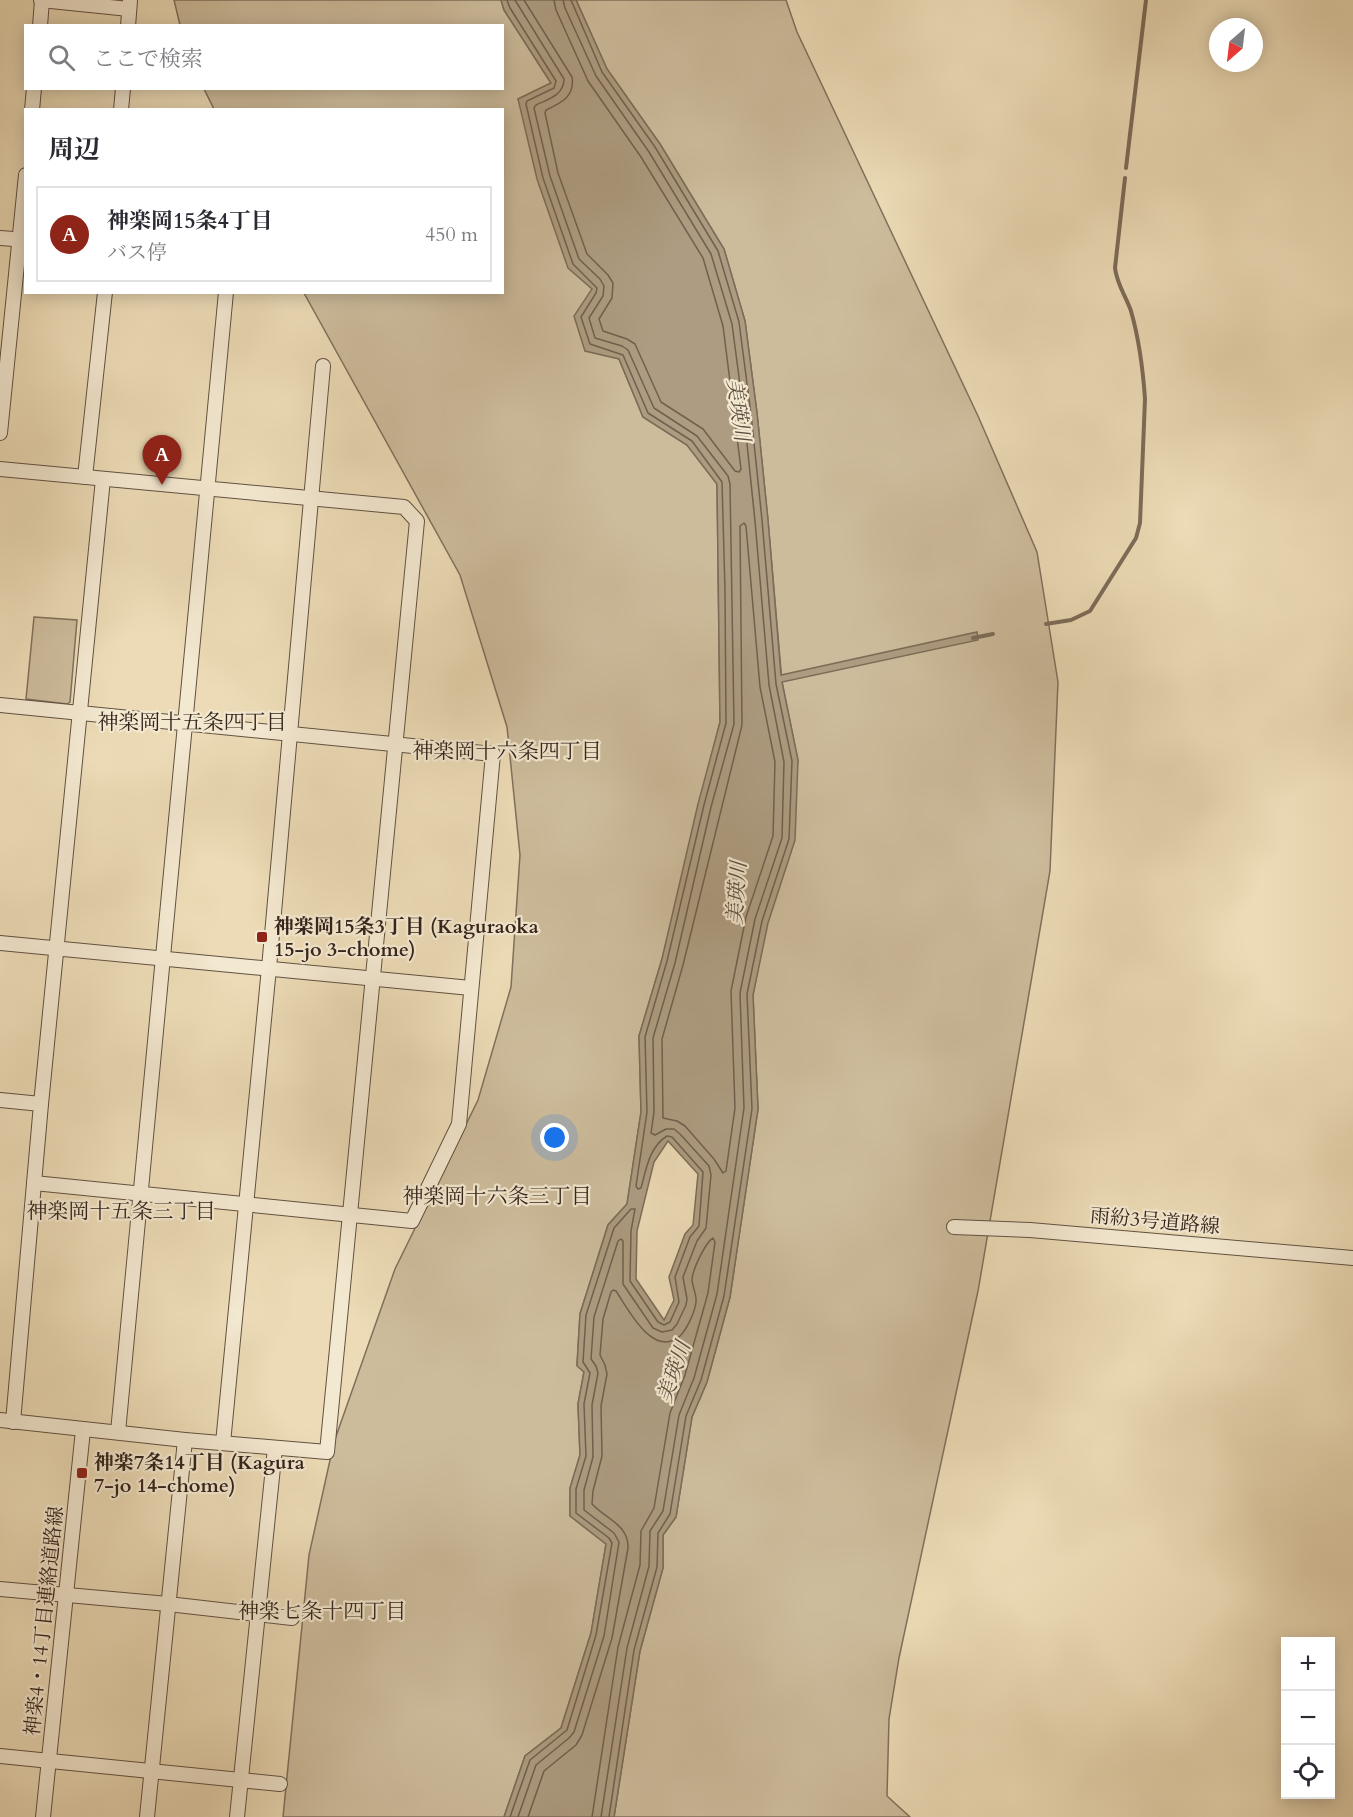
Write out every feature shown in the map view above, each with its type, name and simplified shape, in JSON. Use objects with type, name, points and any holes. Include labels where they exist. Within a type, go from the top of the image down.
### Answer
[{"type":"street","points":[[40,24],[42,0],[130,5],[128,24]]},
{"type":"street","points":[[32,108],[34,90]]},
{"type":"street","points":[[121,108],[123,90]]},
{"type":"street","points":[[0,433],[24,208]]},
{"type":"street","points":[[0,238],[22,240]]},
{"type":"street","points":[[85,477],[105,294]]},
{"type":"street","points":[[118,1432],[226,294]]},
{"type":"street","points":[[223,1443],[269,968],[323,366]]},
{"type":"street","points":[[0,469],[404,507],[417,521],[327,1452],[7,1421],[58,948],[103,479]]},
{"type":"street","points":[[0,705],[494,754],[459,1124],[412,1221],[34,1183]]},
{"type":"street","points":[[0,943],[471,988]]},
{"type":"street","points":[[0,1100],[41,1104]]},
{"type":"street","name":"雨紛3号道路線","points":[[954,1227],[1030,1230],[1353,1258]]},
{"type":"street","name":"神楽4・14丁目連絡道路線","points":[[43,1817],[83,1430]]},
{"type":"street","points":[[147,1817],[185,1440]]},
{"type":"street","points":[[237,1817],[275,1448]]},
{"type":"street","points":[[0,1589],[292,1618]]},
{"type":"street","points":[[0,1756],[280,1784]]},
{"type":"shaded area","points":[[174,0],[501,0],[504,10],[551,83],[518,99],[643,417],[687,445],[717,484],[720,722],[662,959],[639,1036],[641,1112],[627,1204],[608,1225],[580,1314],[577,1365],[584,1372],[578,1404],[580,1455],[570,1488],[570,1516],[606,1544],[591,1633],[561,1728],[525,1756],[504,1817],[283,1817],[309,1555],[334,1442],[395,1269],[478,1100],[511,987],[520,855],[507,727],[460,575],[305,294],[504,294],[504,108],[214,108],[204,90],[504,90],[504,24],[180,24]]},
{"type":"shaded area","points":[[576,0],[786,0],[797,32],[978,416],[1037,552],[1058,682],[1050,871],[978,1291],[899,1658],[889,1719],[887,1796],[910,1817],[614,1817],[640,1651],[663,1568],[663,1535],[676,1517],[692,1417],[707,1382],[730,1297],[758,1109],[753,995],[798,761],[782,682],[768,520],[745,321],[724,249],[660,144],[607,69]]},
{"type":"shaded area","points":[[34,617],[77,620],[70,702],[67,704],[26,699]]},
{"type":"water","name":"美瑛川","points":[[501,0],[576,0],[607,69],[660,144],[724,249],[745,321],[768,520],[781,675],[977,632],[978,640],[782,682],[798,760],[795,840],[768,923],[753,995],[758,1109],[730,1297],[707,1382],[692,1417],[676,1517],[663,1535],[663,1568],[640,1651],[614,1817],[504,1817],[525,1756],[561,1728],[591,1633],[606,1544],[570,1516],[570,1488],[580,1455],[578,1404],[584,1372],[577,1366],[580,1314],[608,1225],[627,1204],[641,1112],[639,1036],[662,959],[698,804],[720,722],[717,484],[687,445],[643,417],[619,359],[585,351],[574,316],[592,289],[568,268],[537,179],[518,99],[551,83],[504,10]],"holes":[[[668,1141],[698,1174],[693,1225],[685,1234],[669,1277],[674,1300],[664,1320],[636,1279],[637,1231],[654,1162]]]},
{"type":"waterway","points":[[1126,168],[1146,0]]},
{"type":"waterway","points":[[1046,624],[1071,620],[1090,611],[1136,538],[1140,523],[1145,399],[1143,377],[1134,322],[1115,268],[1125,178]]},
{"type":"waterway","points":[[973,638],[993,634]]},
{"type":"place","name":"神楽岡15条4丁目","points":[[162,485]]},
{"type":"place","name":"神楽岡15条3丁目 (Kaguraoka 15-jo 3-chome)","points":[[262,937]]},
{"type":"place","name":"神楽7条14丁目 (Kagura 7-jo 14-chome)","points":[[82,1473]]},
{"type":"district","name":"神楽岡十五条四丁目","points":[[192,722]]},
{"type":"district","name":"神楽岡十六条四丁目","points":[[507,751]]},
{"type":"district","name":"神楽岡十六条三丁目","points":[[497,1196]]},
{"type":"district","name":"神楽岡十五条三丁目","points":[[121,1211]]},
{"type":"district","name":"神楽七条十四丁目","points":[[322,1611]]}]
